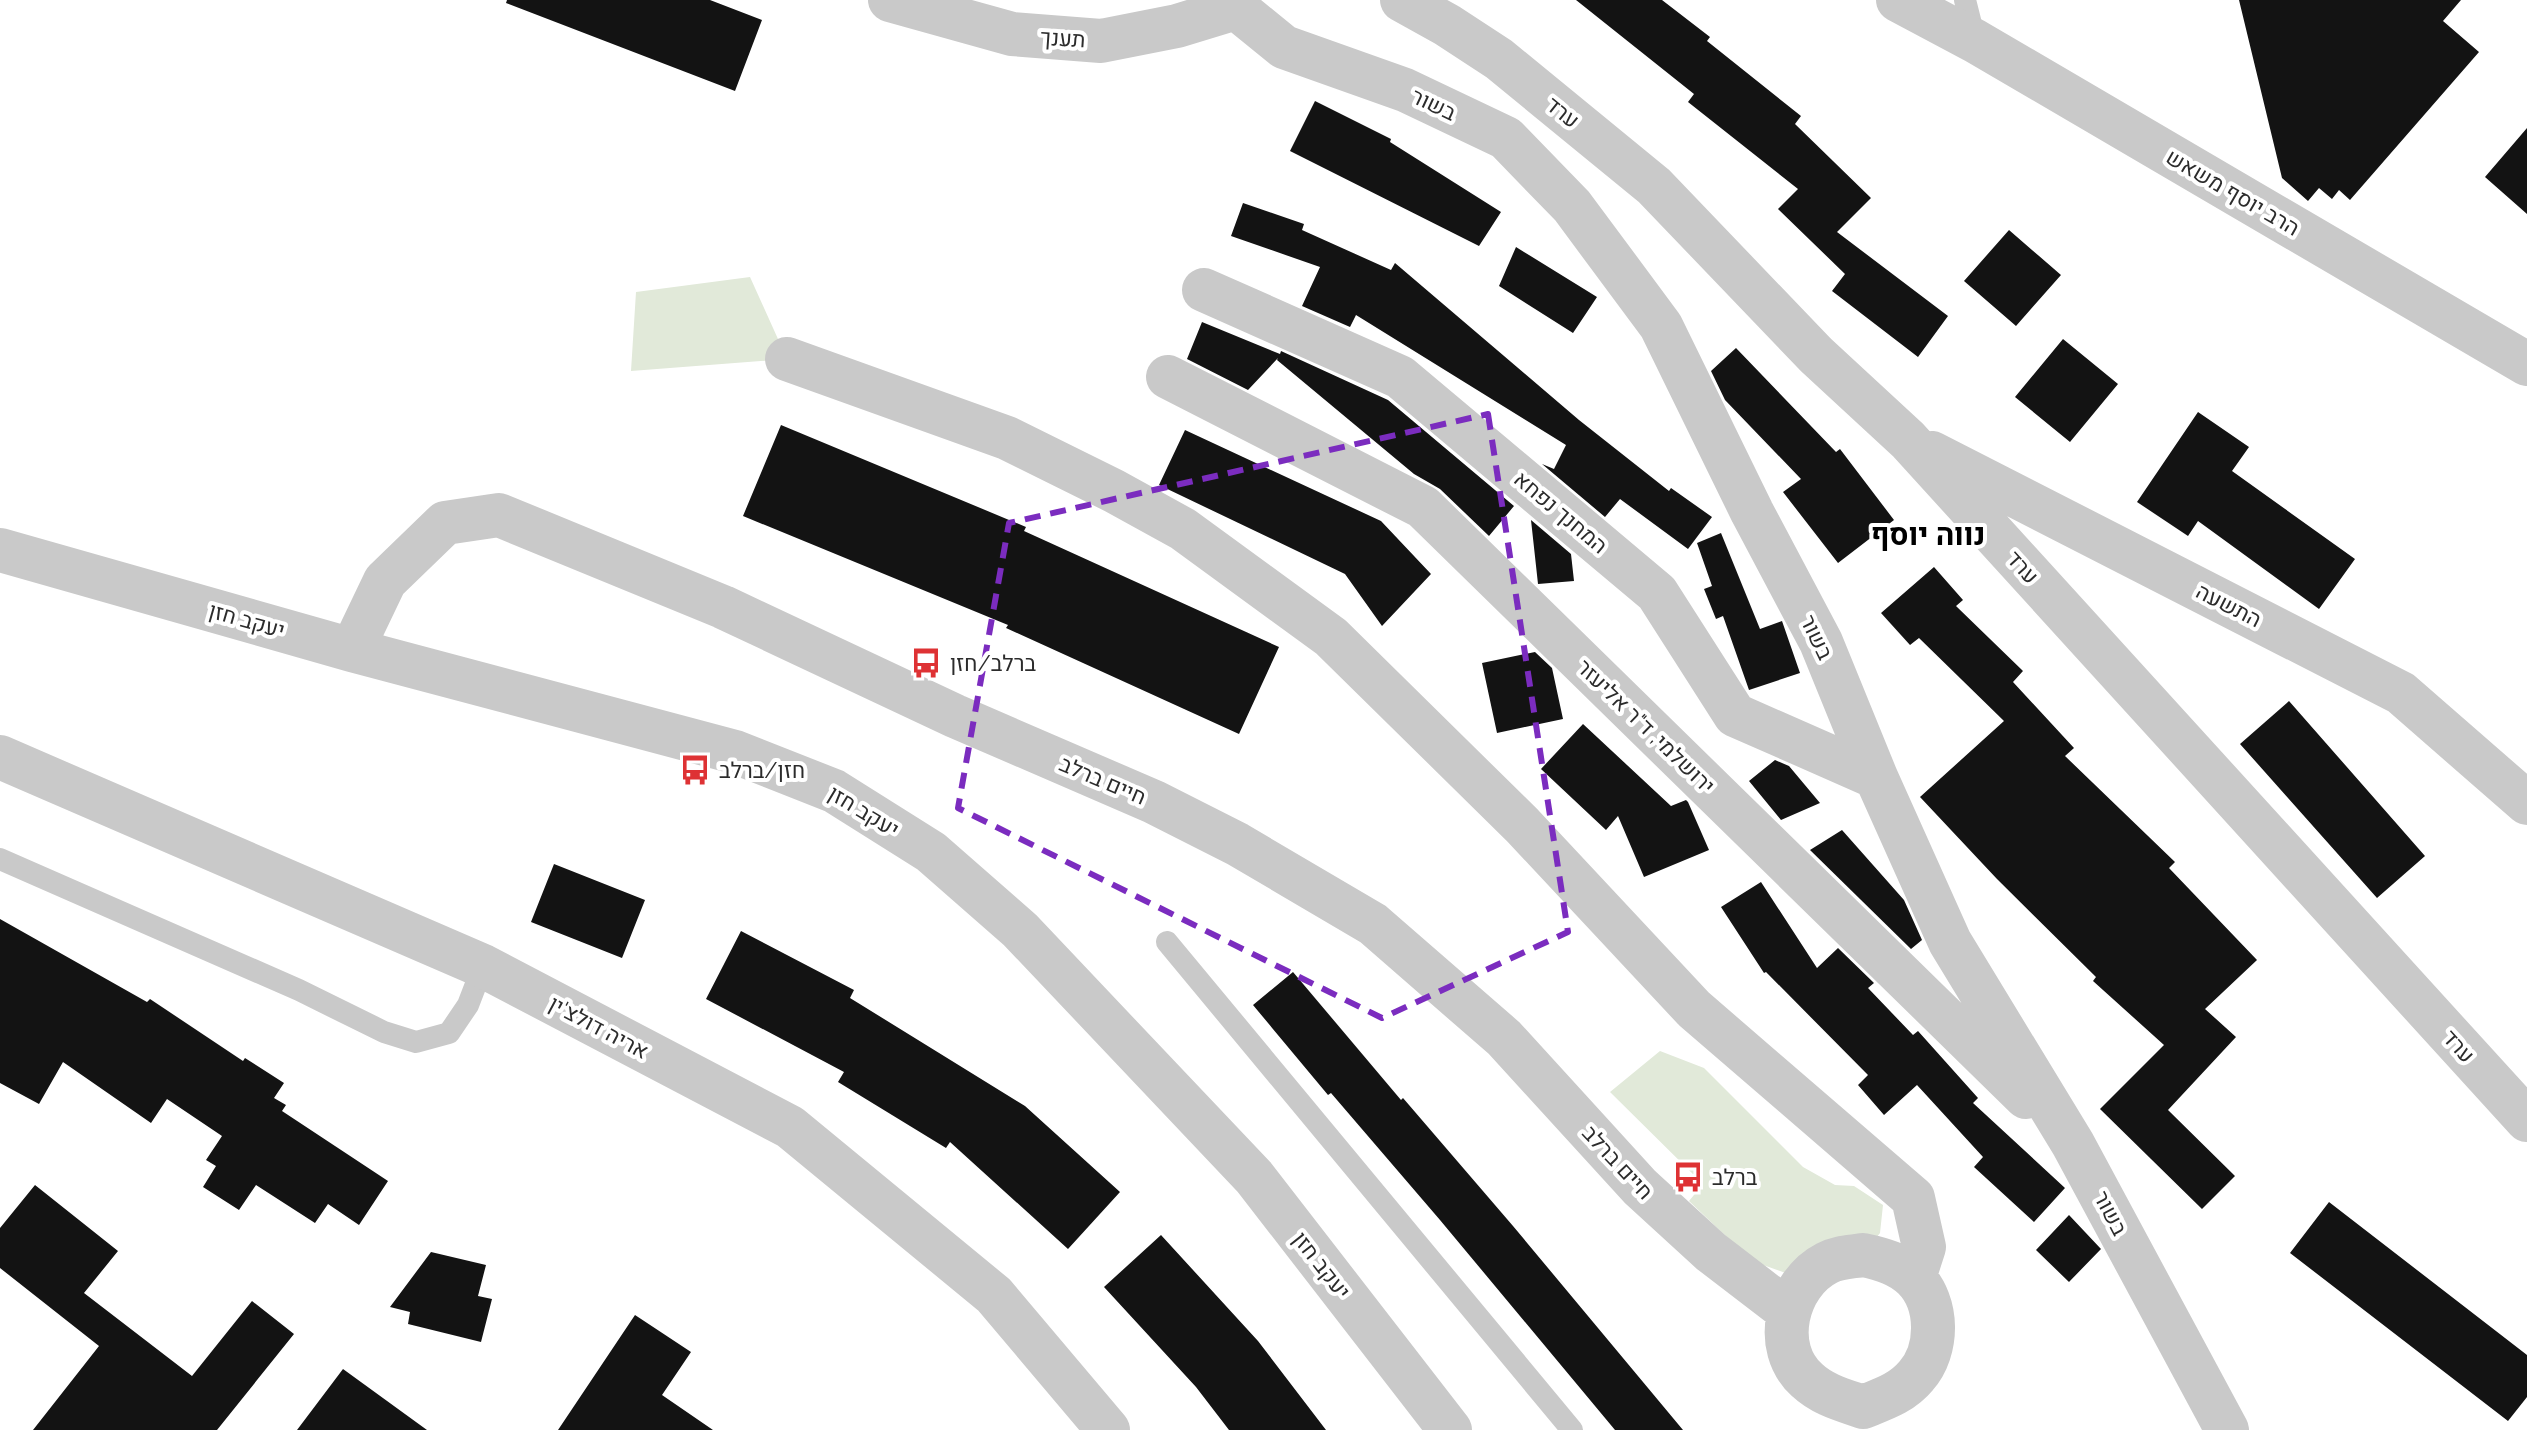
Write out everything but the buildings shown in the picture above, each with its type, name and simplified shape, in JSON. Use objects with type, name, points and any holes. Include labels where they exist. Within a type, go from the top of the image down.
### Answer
[{"type":"street","name":"תענך","points":[[890,0],[1012,34],[1101,41],[1177,26],[1239,4]]},
{"type":"street","name":"ערד","points":[[1402,0],[1499,59],[1654,186],[1816,355],[1908,440],[2527,1120]]},
{"type":"street","name":"הרב יוסף משאש","points":[[1898,0],[1970,20],[2527,364]]},
{"type":"street","name":"בשור","points":[[1239,4],[1284,47],[1405,90],[1506,138],[1572,206],[1661,326],[1752,512],[1821,642],[1876,777],[1950,942],[2073,1144],[2227,1430]]},
{"type":"street","name":"המחנך נפחא","points":[[1204,290],[1400,377],[1657,593],[1735,715],[1876,777]]},
{"type":"street","points":[[787,359],[1007,438],[1114,491],[1183,529],[1331,637],[1512,814],[1694,1009],[1913,1198],[1924,1247],[1914,1278]]},
{"type":"street","name":"ירושלמי, ד\"ר אליעזר","points":[[1168,377],[1423,507],[2073,1144]]},
{"type":"street","name":"התשעה","points":[[1908,440],[2401,693],[2527,803]]},
{"type":"street","name":"חיים ברלב","points":[[352,650],[385,581],[445,523],[499,515],[723,607],[955,716],[1154,802],[1237,844],[1373,924],[1504,1038],[1640,1187],[1711,1252],[1788,1311]]},
{"type":"street","name":"יעקב חזן","points":[[0,550],[352,650],[735,752],[834,791],[931,852],[1020,930],[1254,1177],[1450,1430]]},
{"type":"street","name":"אריה דולצ'ין","points":[[0,757],[483,966],[790,1127],[994,1295],[1108,1430]]},
{"type":"street","points":[[1863,1255],[1888,1261],[1914,1278],[1929,1300],[1934,1329],[1930,1354],[1918,1375],[1871,1419],[1825,1394],[1804,1378],[1793,1361],[1786,1337],[1788,1311],[1805,1280],[1825,1264],[1863,1255]]},
{"type":"lane","points":[[0,859],[299,990],[384,1032],[416,1042],[449,1033],[468,1005],[483,966]]},
{"type":"lane","points":[[1167,942],[1572,1430]]},
{"type":"highlighted area","points":[[1488,414],[1568,932],[1382,1018],[958,808],[1009,523]]},
{"type":"green space","points":[[750,277],[787,359],[631,371],[636,292]]},
{"type":"green space","points":[[1660,1051],[1704,1068],[1803,1167],[1835,1185],[1854,1186],[1883,1205],[1880,1233],[1863,1255],[1805,1280],[1752,1261],[1689,1201],[1703,1184],[1610,1092]]},
{"type":"place","name":"ברלב/חזן","points":[[926,663]]},
{"type":"place","name":"חזן/ברלב","points":[[695,770]]},
{"type":"place","name":"ברלב","points":[[1688,1177]]},
{"type":"district","name":"נווה יוסף","points":[[1928,534]]}]
